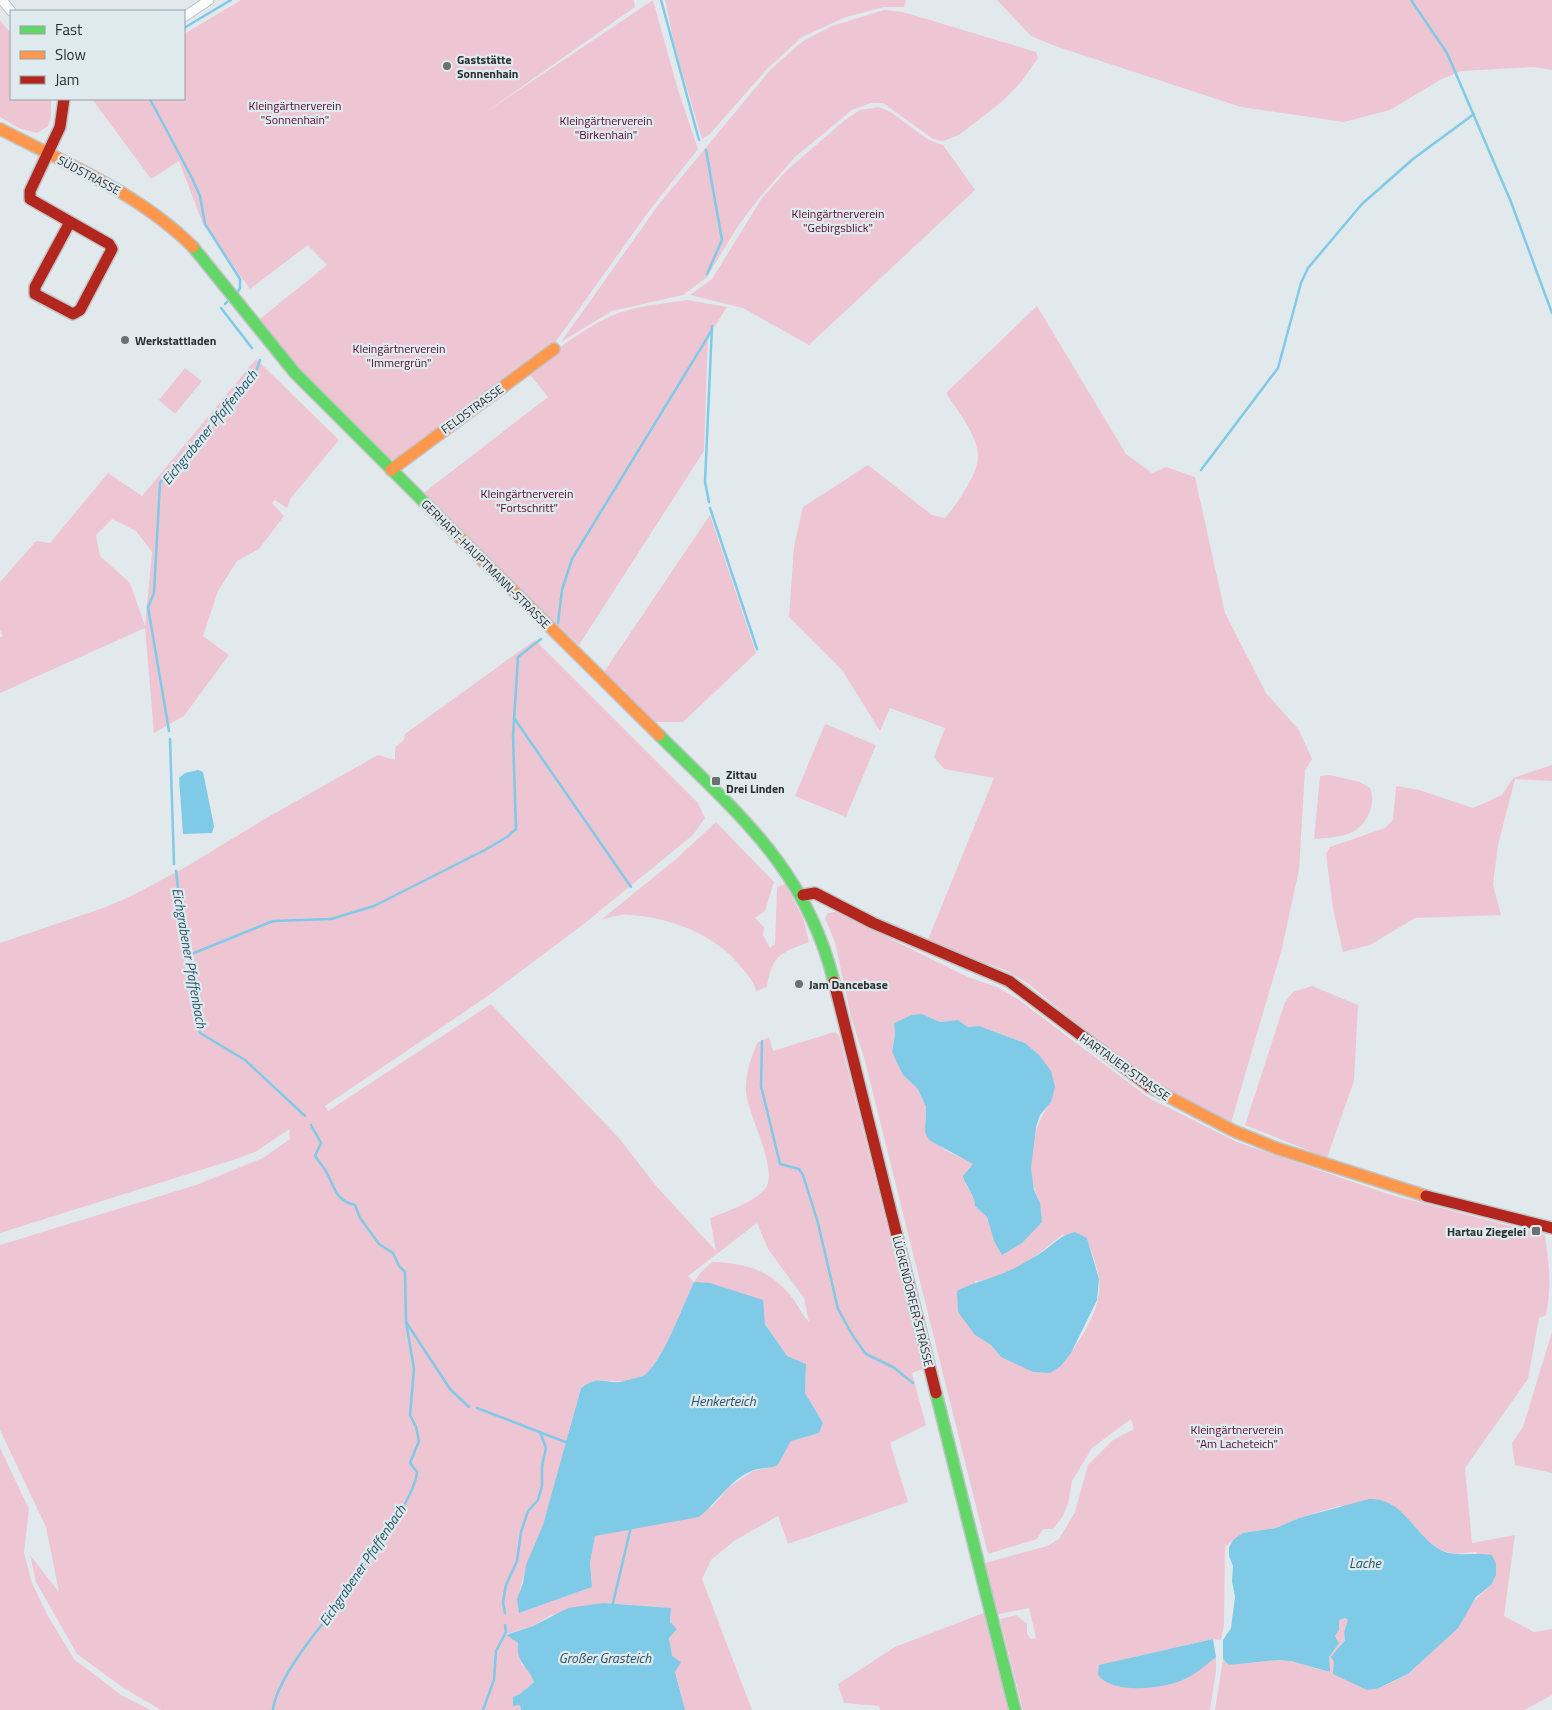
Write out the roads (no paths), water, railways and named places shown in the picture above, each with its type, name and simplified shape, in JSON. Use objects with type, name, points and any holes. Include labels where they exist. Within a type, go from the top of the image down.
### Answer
[{"type":"main road","points":[[64,100],[60,127],[30,190],[30,199],[109,244],[112,249],[80,310],[73,314],[35,294],[35,287],[70,222]]},
{"type":"main road","name":"SÜDSTRASSE","points":[[0,129],[139,202],[174,228]]},
{"type":"main road","name":"GERHART-HAUPTMANN-STRASSE","points":[[174,228],[197,252],[295,372],[391,470],[757,833],[776,854],[803,895]]},
{"type":"main road","name":"FELDSTRASSE","points":[[391,470],[554,349]]},
{"type":"main road","name":"HARTAUER STRASSE","points":[[803,895],[815,893],[873,923],[1009,981],[1154,1090],[1234,1131],[1276,1148],[1414,1193],[1552,1228]]},
{"type":"main road","name":"LÜCKENDORFER STRASSE","points":[[803,895],[813,917],[830,966],[1015,1710]]},
{"type":"street","points":[[2,0],[10,10]]},
{"type":"street","points":[[185,15],[209,0]]},
{"type":"water","points":[[198,770],[203,772],[214,826],[212,833],[183,834],[179,778],[185,773]]},
{"type":"water","points":[[922,1014],[940,1022],[958,1020],[968,1027],[979,1026],[1025,1043],[1039,1055],[1051,1071],[1055,1087],[1051,1102],[1040,1115],[1036,1127],[1031,1168],[1034,1190],[1040,1203],[1042,1222],[1022,1243],[1002,1255],[994,1241],[987,1217],[975,1206],[974,1198],[963,1176],[973,1164],[929,1140],[925,1132],[926,1107],[918,1089],[903,1075],[892,1052],[895,1035],[894,1023],[912,1015]]},
{"type":"water","points":[[1075,1232],[1087,1238],[1099,1279],[1097,1300],[1071,1353],[1061,1366],[1050,1373],[1033,1372],[1001,1357],[991,1345],[975,1335],[958,1312],[957,1291],[1015,1268],[1061,1238]]},
{"type":"water","name":"Henkerteich","points":[[694,1282],[710,1283],[763,1300],[765,1324],[787,1356],[806,1364],[805,1393],[823,1423],[819,1433],[791,1441],[777,1466],[754,1470],[738,1479],[699,1517],[595,1536],[590,1563],[592,1587],[519,1613],[517,1599],[523,1583],[526,1565],[543,1525],[581,1388],[594,1381],[618,1382],[643,1376],[650,1370],[664,1347]]},
{"type":"water","name":"Lache","points":[[1369,1499],[1381,1500],[1391,1504],[1430,1542],[1445,1552],[1492,1555],[1496,1564],[1496,1575],[1491,1585],[1476,1597],[1458,1628],[1408,1674],[1379,1688],[1367,1690],[1333,1674],[1334,1662],[1331,1657],[1345,1640],[1344,1632],[1348,1620],[1345,1618],[1339,1620],[1339,1630],[1335,1636],[1339,1643],[1329,1657],[1330,1672],[1291,1661],[1278,1660],[1229,1665],[1223,1659],[1223,1640],[1231,1628],[1235,1597],[1232,1581],[1233,1566],[1229,1556],[1229,1547],[1234,1539],[1243,1533],[1276,1528],[1299,1518]]},
{"type":"water","name":"Großer Grasteich","points":[[603,1603],[671,1608],[670,1622],[677,1629],[669,1638],[672,1656],[681,1662],[675,1672],[685,1710],[521,1710],[520,1705],[513,1706],[513,1697],[520,1694],[534,1682],[519,1656],[518,1643],[506,1635],[533,1626],[568,1608]]},
{"type":"water","points":[[1213,1639],[1216,1657],[1194,1674],[1178,1682],[1154,1687],[1127,1688],[1105,1681],[1098,1675],[1099,1665]]},
{"type":"waterway","name":"Eichgrabener Pfaffenbach","points":[[185,27],[231,0]]},
{"type":"waterway","points":[[661,0],[699,140]]},
{"type":"waterway","points":[[1411,0],[1447,53],[1511,202],[1552,313]]},
{"type":"waterway","name":"Eichgrabener Pfaffenbach","points":[[151,100],[200,196],[205,224],[240,279],[240,288],[237,293]]},
{"type":"waterway","points":[[1201,470],[1278,368],[1301,283],[1308,268],[1362,204],[1413,159],[1474,114]]},
{"type":"waterway","points":[[706,150],[722,240],[707,274]]},
{"type":"waterway","name":"Eichgrabener Pfaffenbach","points":[[221,308],[252,348]]},
{"type":"waterway","points":[[709,502],[705,482],[712,326]]},
{"type":"waterway","points":[[558,623],[562,590],[572,559],[712,330]]},
{"type":"waterway","name":"Eichgrabener Pfaffenbach","points":[[169,731],[148,607],[154,593],[160,483],[257,369],[260,360]]},
{"type":"waterway","points":[[710,508],[757,649]]},
{"type":"waterway","points":[[189,955],[273,921],[331,919],[374,906],[485,850],[507,837],[516,829],[513,736],[518,657],[541,639]]},
{"type":"waterway","points":[[514,718],[631,887]]},
{"type":"waterway","name":"Eichgrabener Pfaffenbach","points":[[170,739],[174,864]]},
{"type":"waterway","name":"Eichgrabener Pfaffenbach","points":[[176,871],[185,945],[189,955],[200,1033],[245,1060],[305,1116]]},
{"type":"waterway","points":[[762,1041],[761,1086],[780,1164],[799,1169],[803,1175],[818,1223],[838,1309],[853,1336],[866,1354],[893,1367],[913,1383]]},
{"type":"waterway","name":"Eichgrabener Pfaffenbach","points":[[273,1710],[281,1684],[289,1670],[337,1606],[339,1595],[360,1571],[397,1518],[414,1485],[417,1472],[410,1463],[419,1441],[416,1427],[410,1415],[414,1369],[406,1322],[405,1272],[399,1266],[393,1253],[379,1244],[360,1218],[355,1205],[344,1200],[337,1193],[326,1171],[315,1156],[321,1143],[311,1125]]},
{"type":"waterway","points":[[406,1322],[450,1389],[469,1407]]},
{"type":"waterway","points":[[477,1408],[568,1443]]},
{"type":"waterway","points":[[505,1613],[503,1602],[506,1585],[517,1561],[521,1532],[528,1511],[538,1500],[542,1486],[542,1466],[546,1448],[540,1432]]},
{"type":"waterway","points":[[612,1607],[631,1527]]},
{"type":"waterway","points":[[483,1710],[494,1680],[496,1651],[506,1632],[505,1625]]},
{"type":"place","name":"Gaststätte Sonnenhain","points":[[447,66]]},
{"type":"place","name":"Werkstattladen","points":[[125,340]]},
{"type":"place","name":"Zittau Drei Linden","points":[[716,781]]},
{"type":"place","name":"Jam Dancebase","points":[[799,984]]},
{"type":"place","name":"Hartau Ziegelei","points":[[1536,1231]]},
{"type":"park label","name":"Kleingärtnerverein \"Sonnenhain\"","points":[[295,112]]},
{"type":"park label","name":"Kleingärtnerverein \"Birkenhain\"","points":[[606,127]]},
{"type":"park label","name":"Kleingärtnerverein \"Gebirgsblick\"","points":[[838,220]]},
{"type":"park label","name":"Kleingärtnerverein \"Immergrün\"","points":[[399,355]]},
{"type":"park label","name":"Kleingärtnerverein \"Fortschritt\"","points":[[527,500]]},
{"type":"park label","name":"Kleingärtnerverein \"Am Lacheteich\"","points":[[1237,1436]]}]
